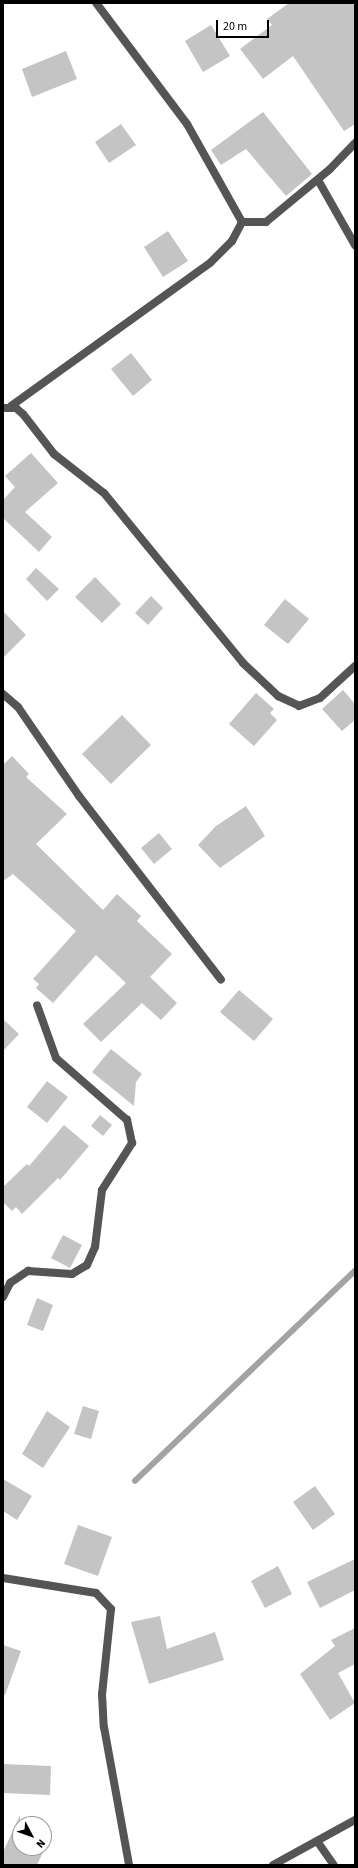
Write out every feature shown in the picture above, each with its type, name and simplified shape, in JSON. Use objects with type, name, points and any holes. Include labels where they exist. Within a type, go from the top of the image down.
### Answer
[{"type":"street","points":[[96,3],[187,124],[242,222]]},
{"type":"street","points":[[242,222],[266,222],[318,180],[355,143]]},
{"type":"street","points":[[318,180],[355,245]]},
{"type":"street","points":[[7,407],[210,263],[232,241],[242,222]]},
{"type":"street","points":[[7,407],[24,414],[54,454],[104,493],[243,663],[278,696],[300,706],[320,698],[355,666]]},
{"type":"street","points":[[3,694],[18,708],[79,796],[221,980]]},
{"type":"street","points":[[3,1297],[10,1283],[28,1271],[72,1274],[87,1265],[95,1247],[102,1190],[132,1143],[127,1120],[56,1058],[37,1005]]},
{"type":"street","points":[[3,1578],[96,1593],[111,1609],[102,1694],[104,1727],[129,1865]]},
{"type":"street","points":[[273,1865],[355,1820]]},
{"type":"street","points":[[317,1841],[334,1865]]},
{"type":"building","points":[[289,3],[355,3],[355,124],[344,131],[293,56],[263,79],[240,49],[272,25],[267,19]]},
{"type":"building","points":[[211,25],[230,56],[203,72],[185,41]]},
{"type":"building","points":[[66,51],[77,79],[32,97],[22,69]]},
{"type":"building","points":[[263,112],[312,174],[286,196],[246,149],[221,165],[211,150]]},
{"type":"building","points":[[121,124],[136,145],[109,163],[95,142]]},
{"type":"building","points":[[168,231],[188,261],[163,277],[144,247]]},
{"type":"building","points":[[131,353],[152,380],[133,396],[111,369]]},
{"type":"building","points":[[31,453],[58,483],[25,512],[52,537],[39,552],[3,518],[3,500],[15,487],[5,476]]},
{"type":"building","points":[[36,568],[59,589],[47,601],[26,579]]},
{"type":"building","points":[[95,577],[121,604],[102,623],[75,597]]},
{"type":"building","points":[[151,596],[163,608],[148,625],[135,613]]},
{"type":"building","points":[[285,599],[309,619],[288,644],[264,625]]},
{"type":"building","points":[[3,611],[26,635],[3,658]]},
{"type":"building","points":[[343,690],[355,704],[355,720],[342,731],[322,709]]},
{"type":"building","points":[[256,693],[274,709],[270,713],[277,720],[254,746],[229,724]]},
{"type":"building","points":[[122,715],[151,745],[111,784],[82,754]]},
{"type":"building","points":[[12,756],[29,774],[26,777],[67,814],[36,844],[103,910],[117,894],[141,916],[137,921],[172,954],[150,977],[177,1003],[161,1020],[142,1003],[101,1042],[83,1024],[126,983],[96,955],[53,1003],[36,988],[39,984],[33,979],[76,931],[13,874],[3,881],[3,765]]},
{"type":"building","points":[[246,806],[265,836],[220,868],[198,845],[216,826]]},
{"type":"building","points":[[159,833],[172,849],[154,864],[141,848]]},
{"type":"building","points":[[239,990],[273,1019],[254,1041],[220,1012]]},
{"type":"building","points":[[3,1019],[19,1034],[3,1051]]},
{"type":"building","points":[[111,1049],[142,1074],[136,1082],[134,1106],[92,1072]]},
{"type":"building","points":[[47,1081],[68,1097],[47,1123],[27,1107]]},
{"type":"building","points":[[100,1115],[112,1125],[103,1136],[91,1126]]},
{"type":"building","points":[[64,1125],[89,1146],[60,1180],[58,1178],[22,1214],[16,1207],[12,1211],[3,1202],[3,1187],[27,1164],[29,1166]]},
{"type":"building","points":[[63,1235],[82,1245],[70,1268],[51,1258]]},
{"type":"building","points":[[37,1298],[53,1305],[43,1331],[27,1325]]},
{"type":"building","points":[[83,1406],[99,1411],[91,1439],[74,1434]]},
{"type":"building","points":[[47,1411],[70,1427],[43,1468],[22,1454]]},
{"type":"building","points":[[3,1479],[32,1496],[17,1520],[3,1511]]},
{"type":"building","points":[[315,1486],[335,1514],[313,1530],[293,1502]]},
{"type":"building","points":[[78,1525],[112,1537],[98,1576],[64,1564]]},
{"type":"building","points":[[355,1559],[355,1590],[320,1608],[307,1582]]},
{"type":"building","points":[[278,1566],[292,1594],[265,1608],[251,1581]]},
{"type":"building","points":[[160,1616],[167,1649],[215,1632],[224,1660],[149,1684],[131,1622]]},
{"type":"building","points":[[355,1628],[355,1664],[338,1673],[355,1703],[330,1720],[300,1674],[335,1646],[331,1640]]},
{"type":"building","points":[[3,1645],[21,1651],[5,1695],[3,1695]]},
{"type":"building","points":[[3,1764],[51,1766],[50,1795],[3,1793]]},
{"type":"building","points":[[12,1832],[12,1856],[41,1856],[37,1865],[3,1865],[3,1852]]},
{"type":"waterway","points":[[135,1481],[355,1271]]}]
